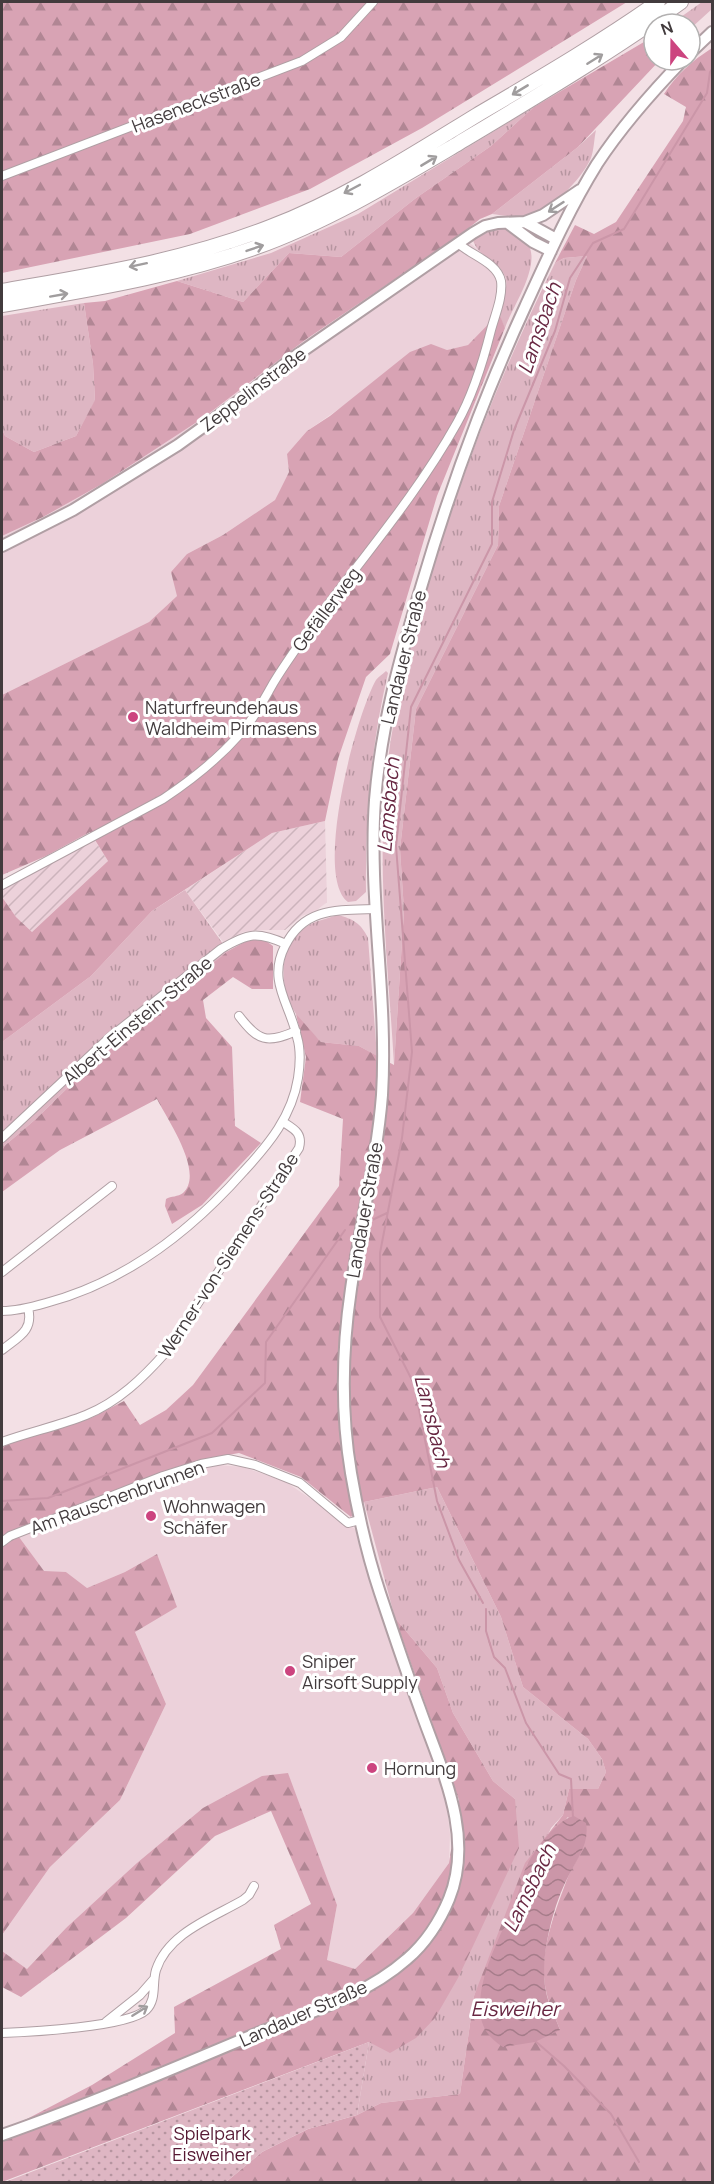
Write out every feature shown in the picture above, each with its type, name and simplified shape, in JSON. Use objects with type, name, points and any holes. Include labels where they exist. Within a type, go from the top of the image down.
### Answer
[{"type":"highway","points":[[2,291],[123,269],[186,254],[230,241],[294,217],[354,188],[415,153],[621,28],[658,2]]},
{"type":"highway","points":[[2,305],[161,275],[253,248],[300,230],[360,201],[471,136],[633,36],[681,2]]},
{"type":"main road","name":"Landauer Straße","points":[[2,2135],[73,2110],[357,1992],[405,1961],[428,1937],[448,1901],[456,1871],[458,1836],[455,1811],[377,1585],[360,1520],[349,1454],[344,1394],[350,1293],[372,1172],[381,1102],[383,1047],[375,909],[374,839],[377,780],[383,735],[399,662],[429,560],[464,456],[509,341],[550,251],[585,186],[624,126],[672,72]]},
{"type":"main road","name":"Zeppelinstraße","points":[[2,546],[73,510],[178,445],[239,401],[294,357],[485,226],[525,222],[543,215],[585,186]]},
{"type":"main road","points":[[525,222],[556,239]]},
{"type":"main road","points":[[504,224],[550,251]]},
{"type":"street","name":"Haseneckstraße","points":[[2,176],[302,61],[341,37],[373,2]]},
{"type":"street","name":"Gefällerweg","points":[[2,885],[172,793],[197,775],[238,737],[253,719],[274,681],[362,562],[458,422],[488,342],[501,284],[497,273],[490,266],[458,243]]},
{"type":"street","points":[[2,1311],[28,1308],[96,1286],[170,1241],[203,1215],[226,1191],[283,1122],[294,1096],[298,1079],[299,1050],[296,1031],[281,996],[279,983],[280,958],[286,944],[304,922],[315,916],[335,910],[375,909]]},
{"type":"street","name":"Albert-Einstein-Straße","points":[[2,1138],[109,1038],[221,949],[250,935],[263,935],[286,944]]},
{"type":"street","points":[[239,1016],[253,1033],[261,1038],[272,1039],[296,1031]]},
{"type":"street","name":"Werner-von-Siemens-Straße","points":[[2,1442],[86,1415],[125,1392],[152,1368],[166,1352],[299,1148],[300,1137],[296,1130],[283,1122]]},
{"type":"street","points":[[2,1272],[112,1185]]},
{"type":"street","points":[[2,1350],[28,1328],[30,1319],[28,1308]]},
{"type":"street","name":"Am Rauschenbrunnen","points":[[2,1542],[10,1536],[130,1488],[190,1467],[228,1460],[255,1465],[284,1476],[300,1484],[348,1523],[360,1520]]},
{"type":"street","points":[[2,2033],[57,2030],[125,2019],[140,2013],[148,2008],[153,1994],[154,1979],[161,1959],[170,1945],[195,1927],[243,1900],[254,1886]]},
{"type":"street","points":[[105,2023],[140,1995],[154,1979]]},
{"type":"shaded area","points":[[460,235],[491,260],[505,275],[506,287],[499,313],[468,345],[447,350],[431,345],[307,431],[287,454],[289,472],[275,500],[223,535],[187,554],[177,596],[149,622],[2,695],[2,536],[43,517],[102,484],[203,418],[305,340]]},
{"type":"shaded area","points":[[325,821],[327,902],[317,910],[302,916],[285,930],[243,932],[223,942],[185,890],[272,833]]},
{"type":"shaded area","points":[[94,839],[108,861],[32,932],[16,917],[2,897],[2,889]]},
{"type":"shaded area","points":[[218,1465],[243,1467],[286,1482],[355,1529],[381,1614],[445,1789],[450,1834],[449,1863],[413,1913],[355,1969],[327,1960],[337,1905],[288,1774],[66,1928],[27,1969],[2,1951],[2,1935],[50,1867],[120,1800],[166,1704],[135,1632],[157,1554],[125,1572],[87,1588],[66,1572],[44,1572],[19,1537],[177,1476]]},
{"type":"green space","points":[[2,2],[627,2],[422,128],[310,189],[190,234],[2,273]]},
{"type":"green space","points":[[702,2],[712,2],[712,9],[702,18],[702,12],[688,12]]},
{"type":"green space","points":[[642,43],[642,72],[649,72],[578,147],[492,214],[480,219],[305,340],[203,418],[102,484],[43,517],[2,536],[2,429],[5,436],[34,452],[76,436],[95,400],[93,364],[84,303],[105,301],[177,281],[243,302],[289,253],[341,257],[416,198],[491,146],[534,107]]},
{"type":"green space","points":[[712,48],[712,2182],[226,2182],[262,2152],[308,2129],[357,2115],[381,2103],[460,2094],[474,1996],[525,1863],[563,1815],[569,1789],[598,1789],[606,1772],[602,1759],[588,1739],[523,1687],[501,1617],[437,1487],[364,1502],[351,1517],[301,1477],[239,1453],[200,1460],[92,1500],[2,1539],[2,1446],[91,1418],[124,1401],[140,1425],[166,1410],[193,1385],[339,1186],[343,1119],[300,1102],[306,1057],[296,1014],[321,1042],[359,1046],[394,1065],[404,911],[400,849],[416,709],[498,545],[499,506],[576,280],[587,256],[564,258],[555,263],[575,225],[594,234],[616,222],[683,121],[686,107],[664,94],[682,72],[702,72],[702,55]],"holes":[[[568,1817],[583,1844],[556,1909],[545,1952],[544,1981],[560,2030],[491,1959],[518,1896],[527,1864]]]},
{"type":"green space","points":[[534,107],[491,146],[416,198],[341,257],[289,253],[243,302],[177,281],[271,253],[358,214]]},
{"type":"green space","points":[[596,130],[592,155],[587,166],[554,203],[525,217],[492,214],[578,147]]},
{"type":"green space","points":[[501,228],[518,235],[527,243],[531,254],[531,266],[527,280],[505,328],[500,314],[506,286],[505,276],[498,266],[479,250],[473,240]]},
{"type":"green space","points":[[587,256],[576,280],[499,506],[498,545],[416,709],[400,849],[404,911],[394,1065],[385,934],[383,836],[389,749],[405,669],[439,549],[483,424],[500,383],[555,263],[564,258]]},
{"type":"green space","points":[[84,303],[93,364],[95,401],[76,436],[34,452],[5,436],[2,429],[2,316]]},
{"type":"green space","points":[[499,313],[505,328],[437,496],[390,654],[366,677],[338,759],[325,821],[272,833],[152,911],[91,976],[2,1042],[2,897],[16,917],[32,932],[108,861],[90,832],[46,856],[2,875],[2,695],[149,622],[177,596],[171,572],[187,554],[223,535],[275,500],[289,472],[287,454],[307,431],[330,416],[410,352],[431,344],[447,350],[468,345]]},
{"type":"green space","points":[[386,671],[388,673],[377,727],[370,782],[366,892],[356,901],[348,902],[338,886],[335,861],[341,794],[358,726],[376,680]]},
{"type":"green space","points":[[185,890],[228,951],[104,1052],[37,1118],[2,1148],[2,1042],[91,976],[152,911]]},
{"type":"green space","points":[[338,915],[356,922],[368,938],[377,1056],[359,1046],[321,1042],[298,1018],[286,990],[284,965],[292,942],[311,924]]},
{"type":"green space","points":[[252,938],[266,941],[273,946],[273,989],[252,989],[233,977],[203,1000],[206,1018],[232,1047],[235,1126],[261,1143],[202,1205],[172,1224],[165,1206],[166,1199],[183,1193],[189,1184],[190,1173],[182,1146],[157,1099],[60,1150],[2,1192],[2,1148],[37,1118],[104,1052],[155,1009],[228,951]]},
{"type":"green space","points":[[437,1487],[501,1617],[523,1687],[588,1739],[602,1759],[606,1772],[598,1789],[569,1789],[563,1815],[551,1828],[474,1996],[460,2094],[381,2103],[357,2115],[369,2042],[515,1799],[493,1781],[453,1713],[437,1668],[395,1618],[364,1502]]},
{"type":"green space","points":[[19,1537],[44,1571],[66,1572],[87,1588],[125,1572],[157,1554],[177,1607],[135,1632],[166,1704],[120,1800],[50,1867],[2,1935],[2,1547],[10,1540]]},
{"type":"green space","points":[[395,1618],[437,1668],[453,1713],[493,1781],[515,1799],[519,1848],[458,1978],[435,2018],[416,2038],[390,2053],[369,2042],[2,2182],[2,2132],[92,2085],[175,2033],[174,2007],[281,1949],[274,1925],[311,1904],[271,1811],[215,1836],[126,1918],[21,1997],[2,1987],[2,1951],[27,1969],[66,1928],[137,1863],[203,1808],[262,1776],[288,1773],[337,1905],[327,1960],[355,1969],[413,1913],[449,1863],[459,1800]]},
{"type":"green space","name":"Spielpark Eisweiher","points":[[369,2042],[357,2115],[308,2129],[262,2152],[226,2182],[5,2182]]},
{"type":"green space","points":[[58,2169],[63,2182],[25,2182]]},
{"type":"water","name":"Eisweiher","points":[[574,1816],[586,1823],[586,1838],[561,1891],[545,1952],[547,1996],[560,2030],[535,2042],[503,2047],[488,2034],[481,2018],[481,1991],[484,1977],[530,1859],[554,1829]]},
{"type":"waterway","name":"Lamsbach","points":[[483,1603],[459,1560],[437,1501],[414,1384],[380,1317],[380,1253],[402,1138],[412,1052],[396,846],[411,707],[492,544],[492,502],[514,430],[555,331],[570,278],[593,243],[624,229],[707,93],[712,69]]},
{"type":"waterway","points":[[370,1221],[387,1213]]},
{"type":"waterway","points":[[2,1501],[48,1498],[212,1433],[265,1383],[266,1342],[345,1230]]},
{"type":"waterway","name":"Lamsbach","points":[[486,1609],[486,1631],[494,1657],[505,1668],[526,1723],[559,1774],[571,1779],[573,1818]]},
{"type":"waterway","name":"Lamsbach","points":[[534,2040],[564,2066],[611,2114],[639,2162]]},
{"type":"place","name":"Naturfreundehaus Waldheim Pirmasens","points":[[133,717]]},
{"type":"place","name":"Wohnwagen Schäfer","points":[[151,1516]]},
{"type":"place","name":"Sniper Airsoft Supply","points":[[290,1671]]},
{"type":"place","name":"Hornung","points":[[372,1768]]}]
